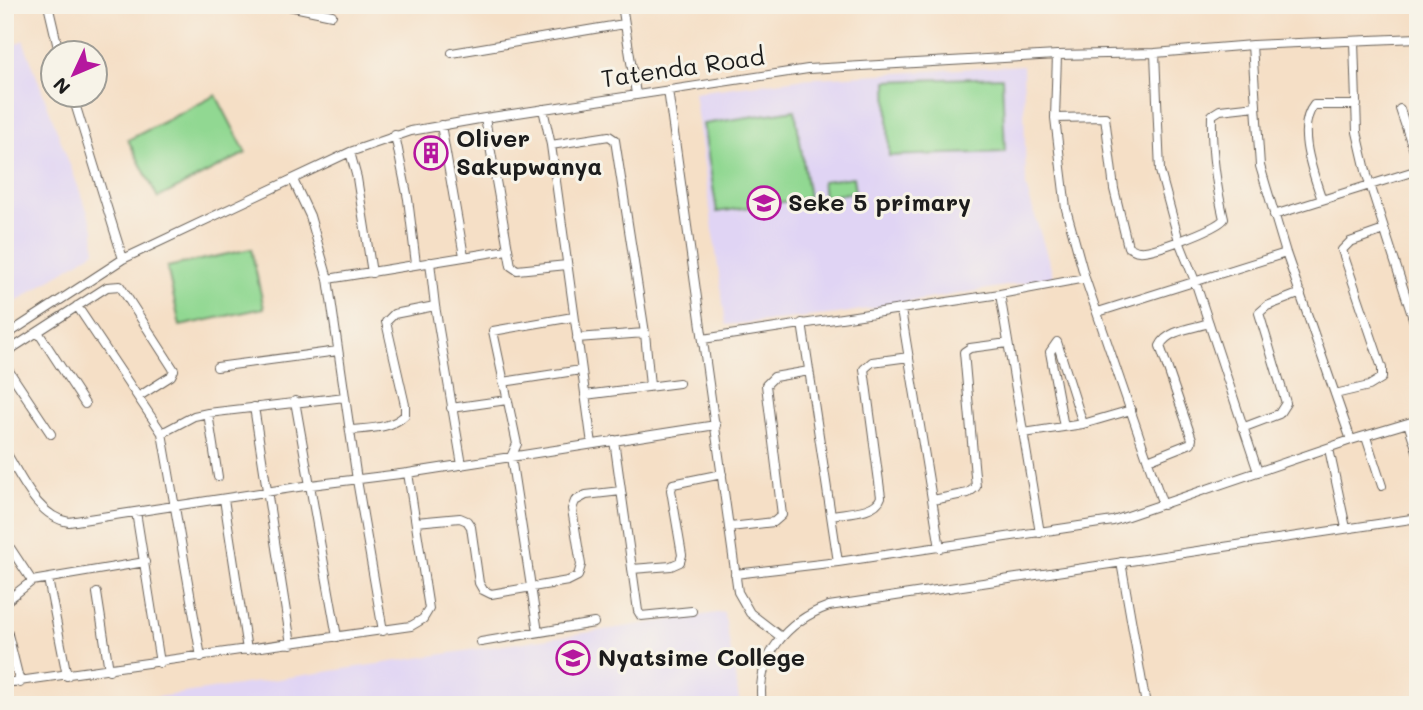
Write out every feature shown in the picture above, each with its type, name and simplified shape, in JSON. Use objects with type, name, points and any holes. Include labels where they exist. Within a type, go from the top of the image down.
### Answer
[{"type":"street","points":[[47,5],[55,38]]},
{"type":"street","points":[[284,5],[332,15]]},
{"type":"street","points":[[622,5],[636,94]]},
{"type":"street","points":[[452,53],[624,24]]},
{"type":"street","name":"Tatenda Road","points":[[5,337],[123,259],[350,152],[395,135],[441,125],[808,69],[1418,38]]},
{"type":"street","points":[[1354,41],[1357,132],[1384,230],[1418,334]]},
{"type":"street","points":[[1252,45],[1260,166],[1286,253],[1351,440]]},
{"type":"street","points":[[1155,53],[1160,171],[1179,241],[1195,281],[1258,472]]},
{"type":"street","points":[[1057,55],[1055,118],[1066,209],[1085,278],[1163,505]]},
{"type":"street","points":[[668,90],[735,574],[742,602],[764,626],[780,637]]},
{"type":"street","points":[[1322,200],[1308,159],[1308,112],[1314,105],[1357,105]]},
{"type":"street","points":[[1055,118],[1105,117],[1114,189],[1128,247],[1140,252],[1179,241],[1219,225],[1224,219],[1211,135],[1212,115],[1220,110],[1256,106]]},
{"type":"street","points":[[76,108],[123,259]]},
{"type":"street","points":[[543,109],[551,145],[592,444]]},
{"type":"street","points":[[1400,109],[1418,163]]},
{"type":"street","points":[[485,118],[511,266],[514,270],[567,265]]},
{"type":"street","points":[[441,125],[464,256]]},
{"type":"street","points":[[395,135],[408,199],[416,264]]},
{"type":"street","points":[[551,145],[609,136],[615,140],[645,332],[650,387]]},
{"type":"street","points":[[350,152],[372,273]]},
{"type":"street","points":[[1274,215],[1418,170]]},
{"type":"street","points":[[293,180],[310,216],[328,279],[357,480],[383,631]]},
{"type":"street","points":[[1335,394],[1369,386],[1382,378],[1382,368],[1342,250],[1350,242],[1384,230]]},
{"type":"street","points":[[328,279],[507,250]]},
{"type":"street","points":[[1098,312],[1286,253]]},
{"type":"street","points":[[430,262],[462,465]]},
{"type":"street","points":[[703,339],[901,310],[1085,278]]},
{"type":"street","points":[[5,353],[107,287],[120,286],[174,370],[171,376],[138,397]]},
{"type":"street","points":[[1242,428],[1279,414],[1286,402],[1259,313],[1267,306],[1301,293]]},
{"type":"street","points":[[1000,294],[1040,533]]},
{"type":"street","points":[[77,306],[162,433],[201,657]]},
{"type":"street","points":[[351,430],[384,426],[405,415],[386,322],[394,314],[435,306]]},
{"type":"street","points":[[901,310],[940,548]]},
{"type":"street","points":[[538,632],[511,457],[517,444],[493,331],[573,317]]},
{"type":"street","points":[[802,323],[838,562]]},
{"type":"street","points":[[1148,460],[1191,443],[1192,439],[1160,346],[1162,341],[1170,335],[1209,323]]},
{"type":"street","points":[[38,332],[85,404]]},
{"type":"street","points":[[577,338],[645,332]]},
{"type":"street","points":[[1064,427],[1050,352],[1056,342],[1083,424]]},
{"type":"street","points":[[933,500],[968,493],[976,487],[964,352],[970,348],[1008,343]]},
{"type":"street","points":[[217,367],[338,351]]},
{"type":"street","points":[[831,515],[874,507],[879,502],[881,497],[864,369],[872,362],[909,357]]},
{"type":"street","points":[[5,365],[51,434]]},
{"type":"street","points":[[503,382],[581,370]]},
{"type":"street","points":[[730,527],[774,522],[782,515],[766,385],[774,377],[809,371]]},
{"type":"street","points":[[585,395],[679,383]]},
{"type":"street","points":[[162,433],[194,416],[208,413],[345,397]]},
{"type":"street","points":[[452,408],[507,400]]},
{"type":"street","points":[[295,401],[337,637]]},
{"type":"street","points":[[254,407],[291,644]]},
{"type":"street","points":[[1024,433],[1083,424],[1131,410]]},
{"type":"street","points":[[208,413],[218,477]]},
{"type":"street","points":[[735,574],[940,548],[1113,521],[1418,420]]},
{"type":"street","points":[[1408,423],[1418,454]]},
{"type":"street","points":[[5,451],[37,501],[59,520],[69,522],[716,425]]},
{"type":"street","points":[[1366,437],[1382,486]]},
{"type":"street","points":[[614,440],[638,611],[641,616],[692,611]]},
{"type":"street","points":[[1329,449],[1346,528]]},
{"type":"street","points":[[5,683],[411,626],[423,619],[429,609],[408,473]]},
{"type":"street","points":[[632,569],[671,566],[680,562],[682,555],[671,491],[673,484],[722,474]]},
{"type":"street","points":[[416,522],[460,518],[467,521],[471,527],[479,583],[483,590],[491,593],[568,581],[578,576],[581,565],[572,509],[575,501],[586,495],[621,491]]},
{"type":"street","points":[[224,499],[247,650]]},
{"type":"street","points":[[136,512],[160,663]]},
{"type":"street","points":[[762,705],[762,671],[780,637],[798,620],[829,606],[1418,518]]},
{"type":"street","points":[[5,540],[32,581]]},
{"type":"street","points":[[5,602],[32,581],[145,562]]},
{"type":"street","points":[[1121,562],[1146,705]]},
{"type":"street","points":[[48,579],[67,676]]},
{"type":"street","points":[[97,593],[109,670]]},
{"type":"street","points":[[5,622],[20,683]]},
{"type":"street","points":[[481,642],[594,623]]},
{"type":"shaded area","points":[[23,40],[38,80],[38,108],[49,108],[94,229],[95,251],[5,309],[5,51]]},
{"type":"shaded area","points":[[1023,65],[1026,187],[1054,278],[837,314],[726,325],[694,92],[800,79]]},
{"type":"shaded area","name":"Nyatsime College","points":[[724,612],[740,705],[105,705]]},
{"type":"green space","points":[[1002,77],[1005,152],[889,156],[887,81]]},
{"type":"green space","points":[[216,95],[246,153],[158,198],[128,140]]},
{"type":"green space","points":[[795,110],[809,198],[717,212],[703,124]]},
{"type":"green space","points":[[853,177],[855,192],[824,197],[822,181]]},
{"type":"green space","points":[[251,249],[264,308],[180,326],[167,267]]},
{"type":"place","name":"Oliver Sakupwanya","points":[[431,153]]},
{"type":"place","name":"Seke 5 primary","points":[[764,203]]},
{"type":"place","name":"Nyatsime College","points":[[573,658]]}]
